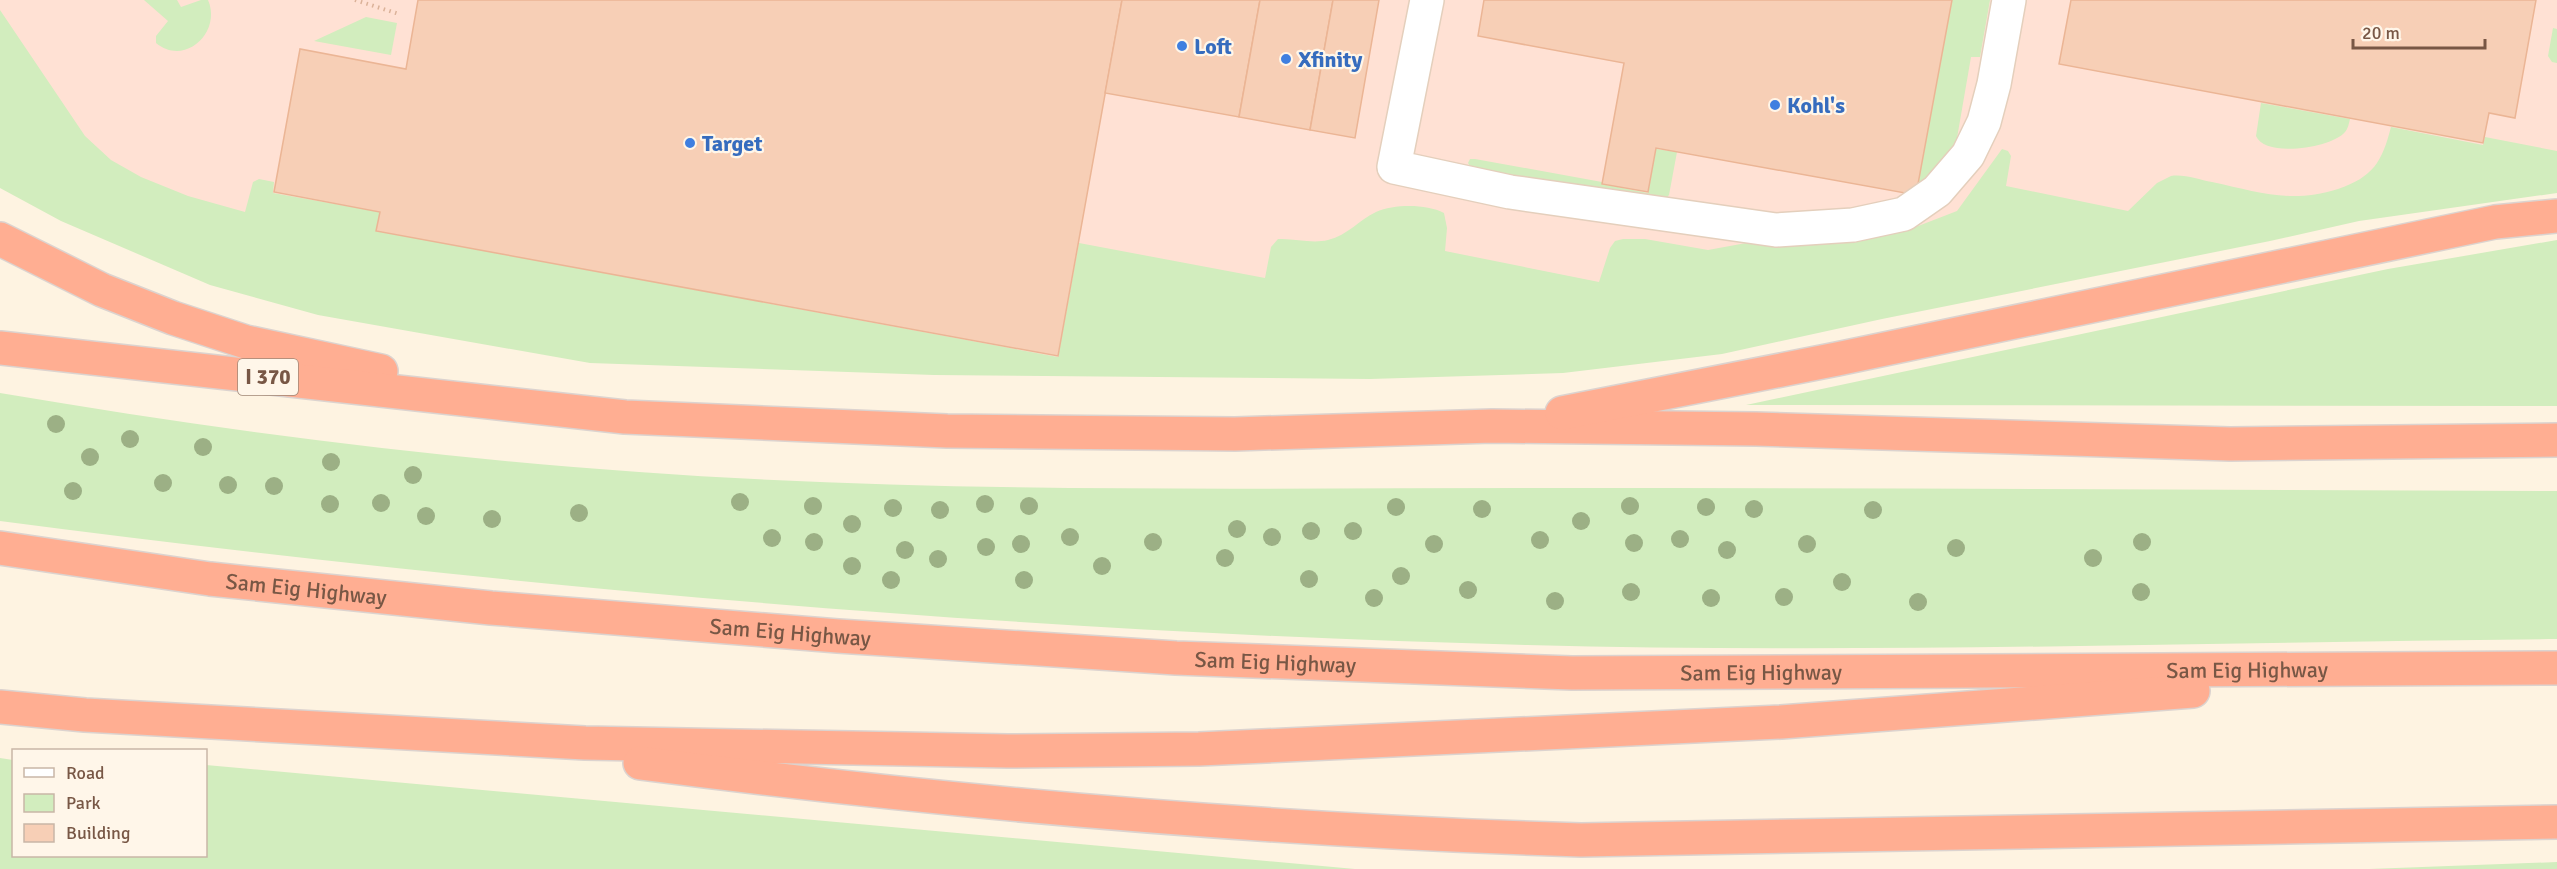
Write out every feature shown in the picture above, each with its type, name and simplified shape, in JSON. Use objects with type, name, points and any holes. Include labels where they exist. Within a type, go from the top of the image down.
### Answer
[{"type":"highway","points":[[1492,426],[1837,358],[2494,222],[2557,216]]},
{"type":"highway","points":[[0,239],[102,290],[173,318],[246,342],[535,406],[625,417],[947,431],[1235,434],[1492,426],[1756,429],[2230,444],[2557,440]]},
{"type":"highway","name":"I 370","points":[[0,348],[535,406]]},
{"type":"highway","name":"Sam Eig Highway","points":[[0,548],[210,579],[491,608],[838,636],[1176,658],[1572,673],[2557,668]]},
{"type":"highway","points":[[0,707],[85,715],[585,743],[1008,751],[1199,749],[1781,722],[2467,670]]},
{"type":"highway","points":[[409,734],[829,787],[1200,821],[1426,835],[1581,840],[1684,840],[2557,822]]},
{"type":"lane","points":[[1427,0],[1394,167],[1510,192],[1776,230],[1852,225],[1904,214],[1937,191],[1968,155],[1984,122],[1994,84],[2008,0]]},
{"type":"path","points":[[355,0],[399,14]]},
{"type":"shaded area","points":[[0,0],[2557,0],[2557,183],[1079,365],[289,285],[0,100]]},
{"type":"green space","points":[[144,0],[177,0],[181,7],[208,0],[211,12],[210,24],[198,42],[189,48],[178,51],[167,49],[156,43],[156,36],[168,21]]},
{"type":"green space","points":[[1952,0],[1990,0],[1980,57],[1971,57],[1952,167],[1916,195]]},
{"type":"green space","points":[[0,10],[85,136],[111,160],[141,177],[188,196],[245,212],[253,182],[259,179],[274,182],[273,193],[380,212],[377,231],[1058,357],[1079,243],[1265,278],[1271,247],[1278,239],[1328,240],[1342,235],[1376,212],[1401,206],[1428,208],[1444,213],[1447,228],[1445,251],[1599,282],[1610,248],[1615,241],[1623,239],[1645,239],[1708,250],[1768,239],[1913,228],[1957,211],[2002,149],[2008,151],[2011,156],[2006,186],[2128,211],[2157,183],[2171,176],[2187,176],[2275,195],[2305,196],[2338,189],[2360,179],[2374,167],[2384,150],[2391,127],[2483,145],[2485,137],[2557,151],[2557,193],[2359,221],[1722,354],[1563,373],[1370,379],[934,375],[590,363],[318,315],[210,285],[61,221],[0,188]]},
{"type":"green space","points":[[366,17],[397,23],[391,55],[314,41]]},
{"type":"green space","points":[[2553,28],[2557,29],[2557,63],[2552,62],[2548,56]]},
{"type":"green space","points":[[2261,103],[2350,119],[2348,128],[2338,138],[2314,146],[2285,149],[2272,147],[2262,143],[2256,136]]},
{"type":"green space","points":[[1656,149],[1677,152],[1669,195],[1663,202],[1472,169],[1468,163],[1470,159],[1475,159],[1602,182],[1602,184],[1648,193]]},
{"type":"green space","points":[[2557,240],[2557,406],[1746,405],[2388,269]]},
{"type":"green space","points":[[0,393],[239,430],[398,450],[639,472],[867,484],[1210,489],[2557,491],[2557,639],[1913,648],[1527,645],[1335,639],[1144,629],[762,603],[571,586],[190,545],[0,521]]},
{"type":"green space","points":[[0,758],[12,760],[12,857],[207,857],[207,765],[1355,869],[0,869]]},
{"type":"green space","points":[[2557,862],[2557,869],[2369,869]]},
{"type":"building","name":"Target","points":[[418,0],[1122,0],[1058,356],[376,231],[380,212],[274,192],[300,49],[406,69]]},
{"type":"building","name":"Loft","points":[[1122,0],[1260,0],[1239,117],[1105,93]]},
{"type":"building","name":"Xfinity","points":[[1260,0],[1333,0],[1310,130],[1239,117]]},
{"type":"building","points":[[1333,0],[1379,0],[1355,138],[1310,130]]},
{"type":"building","name":"Kohl's","points":[[1484,0],[1952,0],[1916,195],[1656,148],[1648,192],[1602,184],[1624,63],[1478,36]]},
{"type":"building","points":[[2071,0],[2536,0],[2515,118],[2489,113],[2483,143],[2059,64]]},
{"type":"place","name":"Loft","points":[[1182,46]]},
{"type":"place","name":"Xfinity","points":[[1286,59]]},
{"type":"place","name":"Kohl's","points":[[1775,105]]},
{"type":"place","name":"Target","points":[[690,143]]}]
